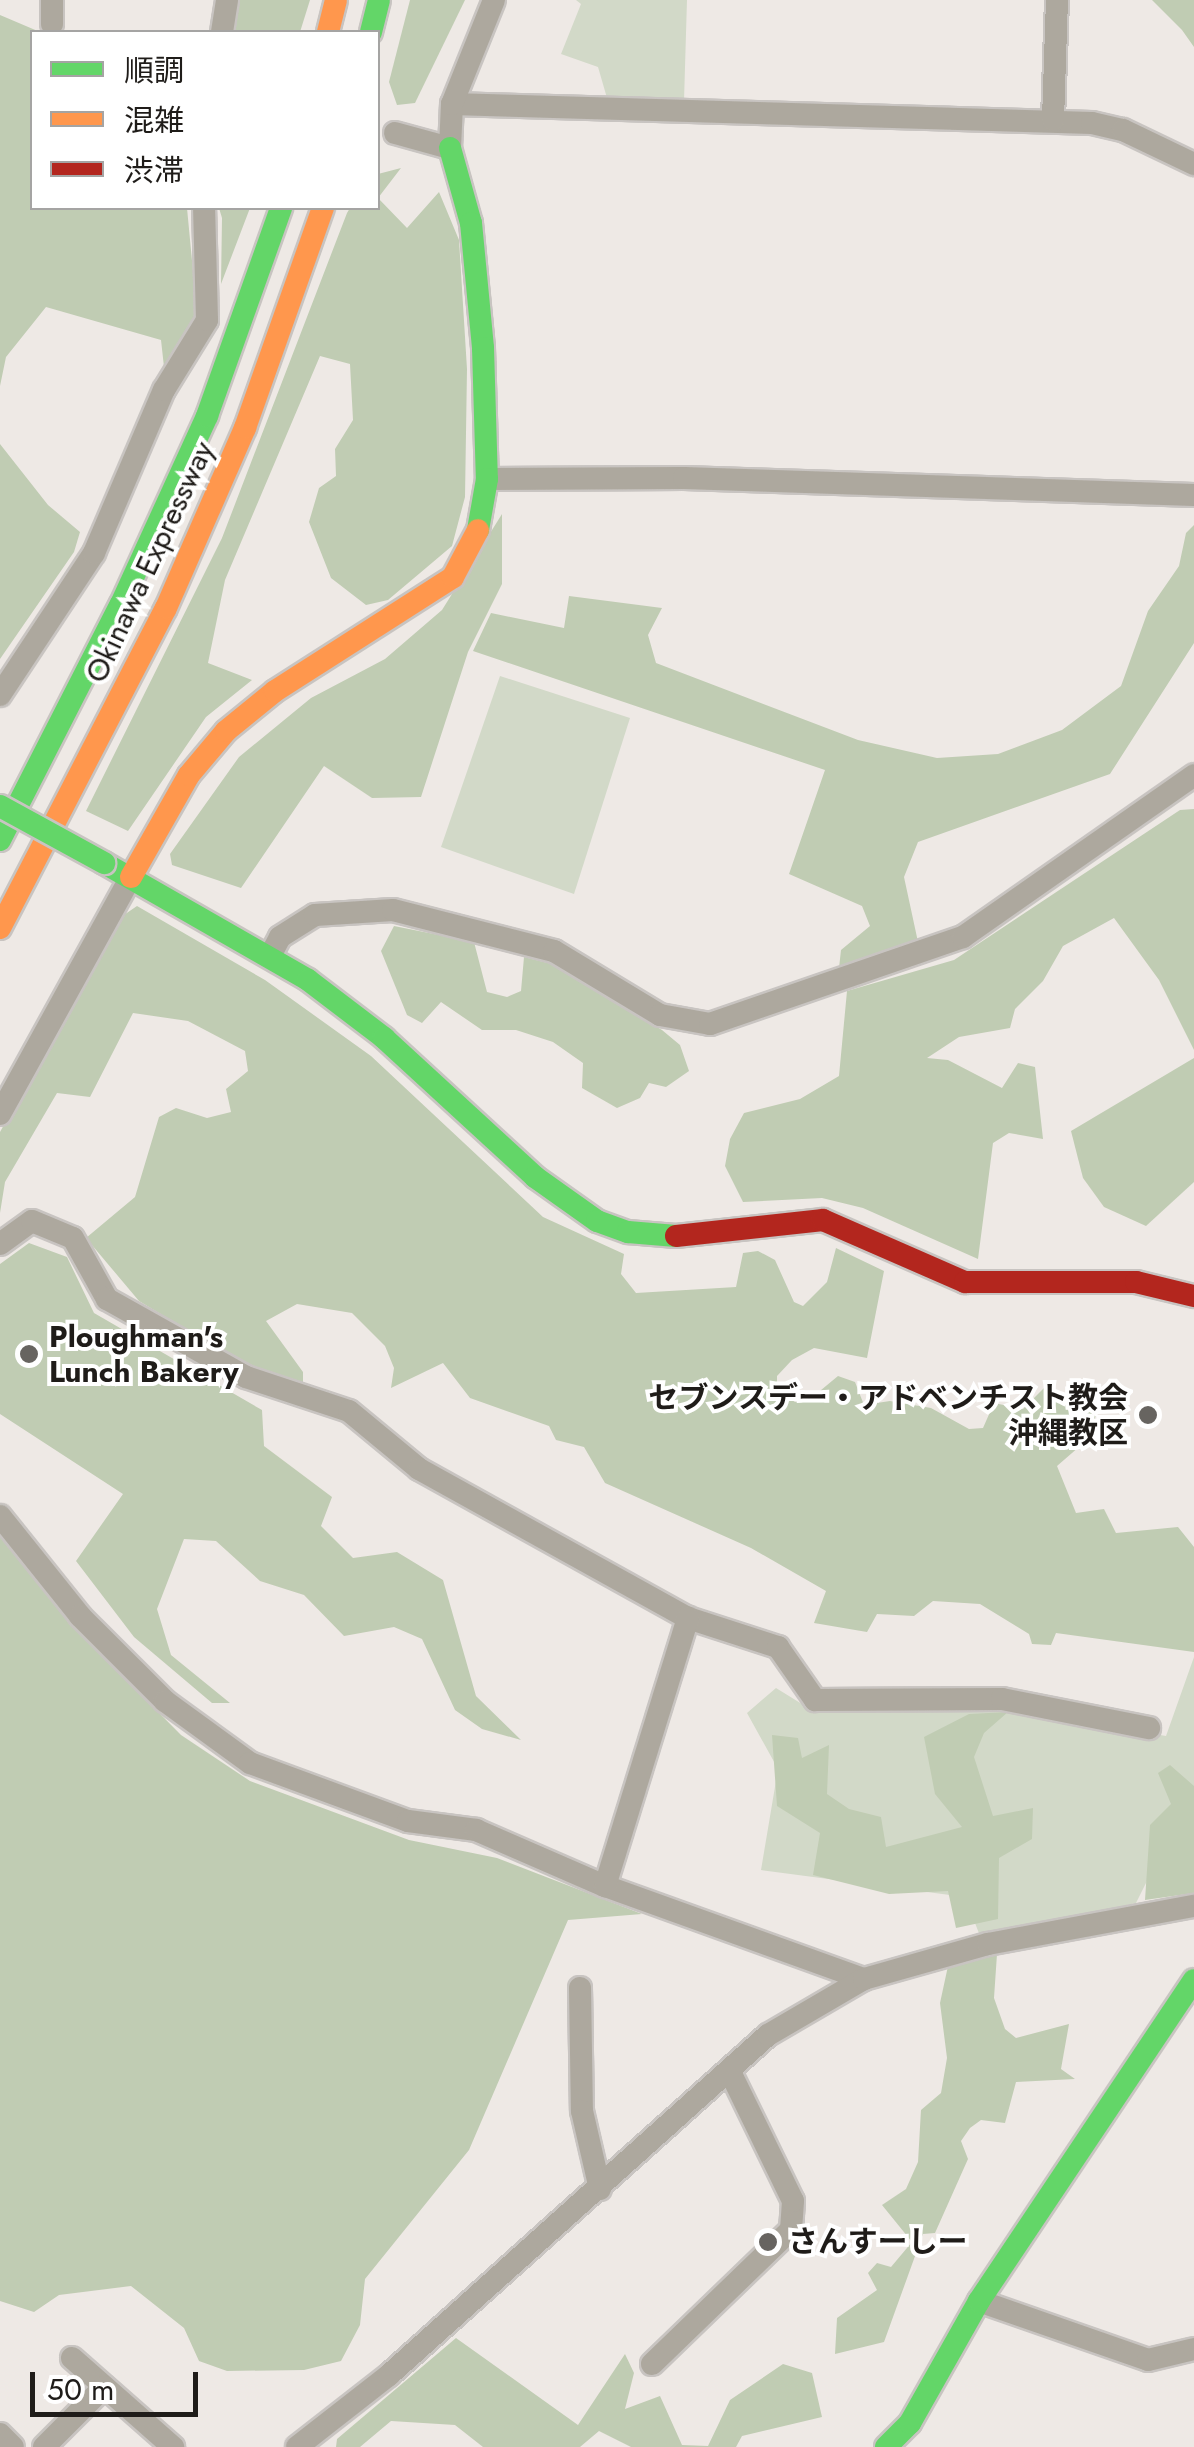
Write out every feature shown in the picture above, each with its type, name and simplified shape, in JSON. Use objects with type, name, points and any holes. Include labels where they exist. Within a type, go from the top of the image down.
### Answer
[{"type":"main road","points":[[328,30],[336,0]]},
{"type":"main road","points":[[372,30],[379,0]]},
{"type":"main road","points":[[131,877],[189,775],[226,731],[276,690],[453,576],[478,528],[487,479],[471,223],[450,148]]},
{"type":"main road","name":"Okinawa Expressway","points":[[0,840],[121,604],[207,416],[280,210]]},
{"type":"main road","name":"Okinawa Expressway","points":[[0,928],[166,608],[245,428],[322,210]]},
{"type":"main road","points":[[0,806],[270,956],[384,1038],[535,1177],[597,1221],[628,1232],[692,1236],[824,1220],[965,1282],[1136,1282],[1194,1296]]},
{"type":"main road","points":[[886,2447],[938,2379],[979,2300],[1184,2009],[1194,1980]]},
{"type":"street","points":[[222,30],[226,0]]},
{"type":"street","points":[[395,133],[450,148],[452,104],[494,0]]},
{"type":"street","points":[[1053,120],[1057,0]]},
{"type":"street","points":[[452,104],[1053,120],[1123,130],[1194,164]]},
{"type":"street","points":[[0,695],[94,553],[164,390],[206,320],[204,210]]},
{"type":"street","points":[[487,479],[684,478],[1194,495]]},
{"type":"street","points":[[270,956],[280,937],[315,916],[393,910],[554,952],[660,1015],[710,1024],[963,937],[1194,775]]},
{"type":"street","points":[[0,1114],[131,877]]},
{"type":"street","points":[[0,1244],[32,1221],[73,1238],[107,1299],[246,1377],[348,1411],[419,1469],[688,1618],[778,1648],[815,1700],[1002,1698],[1149,1728]]},
{"type":"street","points":[[0,1516],[80,1616],[202,1734],[274,1774],[408,1821],[476,1830],[605,1886],[864,1979]]},
{"type":"street","points":[[605,1886],[688,1618]]},
{"type":"street","points":[[297,2447],[389,2375],[731,2074],[768,2035],[864,1979],[988,1944],[1194,1906]]},
{"type":"street","points":[[580,1988],[582,2111],[600,2189]]},
{"type":"street","points":[[652,2364],[791,2230],[793,2201],[731,2074]]},
{"type":"street","points":[[979,2300],[1148,2360],[1194,2349]]},
{"type":"street","points":[[72,2358],[173,2447]]},
{"type":"street","points":[[44,2447],[104,2387]]},
{"type":"street","points":[[0,2434],[13,2447]]},
{"type":"green space","points":[[237,0],[310,0],[301,30],[232,30]]},
{"type":"green space","points":[[410,0],[465,0],[415,103],[397,105],[389,82]]},
{"type":"green space","points":[[576,0],[687,0],[684,101],[607,98],[598,67],[561,54],[581,4]]},
{"type":"green space","points":[[1152,0],[1194,0],[1194,47],[1182,30]]},
{"type":"green space","points":[[0,15],[35,30],[30,30],[30,210],[187,210],[197,313],[164,367],[161,340],[46,307],[6,357],[0,386]]},
{"type":"green space","points":[[401,168],[380,195],[380,173]]},
{"type":"green space","points":[[439,192],[459,240],[467,369],[465,497],[452,546],[388,600],[366,605],[331,578],[309,522],[319,488],[336,476],[335,449],[353,420],[350,364],[320,356],[225,580],[208,663],[252,680],[206,717],[128,831],[86,811],[222,538],[347,213],[380,210],[380,200],[407,228]]},
{"type":"green space","points":[[220,210],[249,210],[221,284]]},
{"type":"green space","points":[[0,444],[48,505],[80,532],[74,552],[0,659]]},
{"type":"green space","points":[[502,514],[502,584],[468,652],[421,797],[372,798],[324,766],[241,888],[172,865],[170,854],[239,757],[311,698],[385,659],[442,610]]},
{"type":"green space","points":[[1194,525],[1194,643],[1110,774],[918,842],[904,877],[918,942],[839,968],[841,950],[870,926],[862,906],[789,874],[825,770],[473,651],[491,613],[564,628],[569,596],[662,608],[648,635],[656,663],[858,740],[937,758],[998,754],[1062,730],[1121,686],[1148,611],[1179,566],[1186,533]]},
{"type":"green space","points":[[500,676],[630,718],[574,894],[441,847]]},
{"type":"green space","points":[[1194,809],[1194,1050],[1159,980],[1114,918],[1063,946],[1043,981],[1015,1009],[1010,1028],[959,1037],[927,1058],[948,1060],[1002,1088],[1018,1063],[1035,1067],[1043,1139],[1009,1133],[993,1143],[978,1259],[863,1208],[822,1198],[743,1202],[725,1166],[730,1139],[744,1113],[800,1099],[839,1076],[847,991],[954,960],[1180,810]]},
{"type":"green space","points":[[137,906],[265,980],[371,1056],[543,1217],[624,1254],[621,1274],[636,1293],[736,1287],[743,1253],[758,1251],[775,1260],[794,1302],[803,1306],[827,1282],[836,1248],[884,1271],[867,1358],[814,1348],[792,1360],[777,1376],[777,1391],[795,1402],[809,1400],[838,1376],[855,1382],[864,1405],[890,1401],[931,1408],[969,1429],[983,1428],[994,1403],[1023,1409],[1044,1388],[1070,1402],[1102,1398],[1087,1440],[1057,1466],[1076,1513],[1104,1509],[1116,1533],[1178,1527],[1194,1547],[1194,1652],[1056,1633],[1051,1645],[1032,1644],[1029,1634],[980,1604],[933,1601],[914,1616],[877,1614],[867,1632],[814,1623],[826,1591],[751,1548],[605,1483],[584,1447],[556,1440],[549,1426],[470,1398],[443,1363],[391,1388],[394,1368],[385,1346],[352,1313],[297,1304],[266,1321],[303,1372],[303,1383],[252,1369],[139,1301],[86,1238],[135,1197],[159,1117],[176,1108],[207,1118],[231,1112],[226,1089],[248,1071],[245,1051],[188,1021],[133,1013],[90,1097],[57,1093],[5,1182],[0,1213],[0,1132],[118,919]]},
{"type":"green space","points":[[394,926],[474,942],[487,992],[507,997],[521,991],[524,957],[552,964],[662,1030],[680,1045],[689,1071],[666,1087],[649,1083],[640,1098],[617,1108],[582,1088],[583,1063],[553,1042],[516,1030],[482,1030],[441,1002],[422,1023],[407,1015],[381,951]]},
{"type":"green space","points":[[1194,1058],[1194,1182],[1146,1226],[1104,1207],[1083,1178],[1071,1131]]},
{"type":"green space","points":[[29,1243],[67,1257],[94,1313],[262,1410],[264,1446],[332,1497],[321,1526],[353,1558],[397,1552],[443,1580],[476,1696],[521,1740],[482,1729],[455,1710],[422,1639],[394,1627],[344,1636],[304,1595],[260,1581],[216,1541],[184,1539],[157,1609],[171,1655],[230,1703],[212,1703],[134,1637],[76,1561],[123,1494],[0,1414],[0,1264]]},
{"type":"green space","points":[[0,1536],[74,1627],[181,1735],[250,1781],[409,1840],[497,1858],[642,1914],[568,1920],[469,2150],[365,2279],[360,2325],[341,2361],[304,2370],[227,2371],[199,2361],[184,2328],[131,2286],[59,2295],[34,2312],[0,2301]]},
{"type":"green space","points":[[1194,1657],[1194,1818],[1179,1817],[1136,1903],[980,1936],[965,1897],[761,1870],[778,1769],[747,1713],[776,1688],[810,1709],[1014,1710],[1166,1736]]},
{"type":"green space","points":[[1008,1712],[984,1733],[974,1757],[993,1816],[1033,1808],[1032,1839],[999,1858],[998,1919],[956,1928],[948,1891],[889,1894],[813,1875],[820,1833],[777,1806],[772,1735],[798,1738],[802,1758],[829,1745],[827,1794],[849,1809],[881,1817],[886,1847],[962,1827],[935,1794],[924,1737],[969,1714]]},
{"type":"green space","points":[[1170,1765],[1194,1786],[1194,1893],[1145,1900],[1150,1825],[1171,1804],[1158,1773]]},
{"type":"green space","points":[[997,1954],[994,1998],[1005,2029],[1016,2038],[1069,2024],[1061,2069],[1075,2079],[1016,2082],[1005,2123],[981,2120],[970,2128],[961,2141],[968,2159],[935,2233],[923,2234],[884,2342],[835,2354],[837,2318],[877,2290],[868,2273],[877,2263],[891,2267],[912,2242],[882,2205],[906,2189],[918,2162],[921,2110],[941,2093],[947,2058],[940,2003],[948,1966]]},
{"type":"green space","points":[[456,2338],[578,2425],[625,2354],[634,2373],[625,2409],[660,2396],[682,2445],[708,2446],[730,2400],[783,2364],[812,2373],[822,2417],[742,2436],[736,2447],[631,2447],[599,2431],[580,2447],[483,2447],[455,2425],[391,2421],[360,2447],[336,2447],[337,2439]]},
{"type":"traffic: fast","points":[[372,30],[379,0]]},
{"type":"traffic: fast","points":[[450,148],[471,223],[483,348],[487,479],[478,530]]},
{"type":"traffic: fast","points":[[0,840],[121,604],[207,416],[280,210]]},
{"type":"traffic: fast","points":[[0,806],[104,863]]},
{"type":"traffic: fast","points":[[104,863],[308,980],[384,1038],[535,1177],[597,1221],[628,1232],[676,1236]]},
{"type":"traffic: fast","points":[[886,2447],[910,2423],[979,2301],[1194,1980]]},
{"type":"traffic: slow","points":[[328,30],[336,0]]},
{"type":"traffic: slow","points":[[0,928],[166,608],[245,428],[322,210]]},
{"type":"traffic: slow","points":[[131,877],[189,775],[226,731],[275,691],[453,577],[478,530]]},
{"type":"traffic: jam","points":[[676,1236],[823,1220],[965,1282],[1136,1282],[1194,1296]]},
{"type":"place","name":"Ploughman's Lunch Bakery","points":[[29,1354]]},
{"type":"place","name":"セブンスデー・アドベンチスト教会 沖縄教区","points":[[1148,1415]]},
{"type":"place","name":"さんすーしー","points":[[768,2242]]}]
